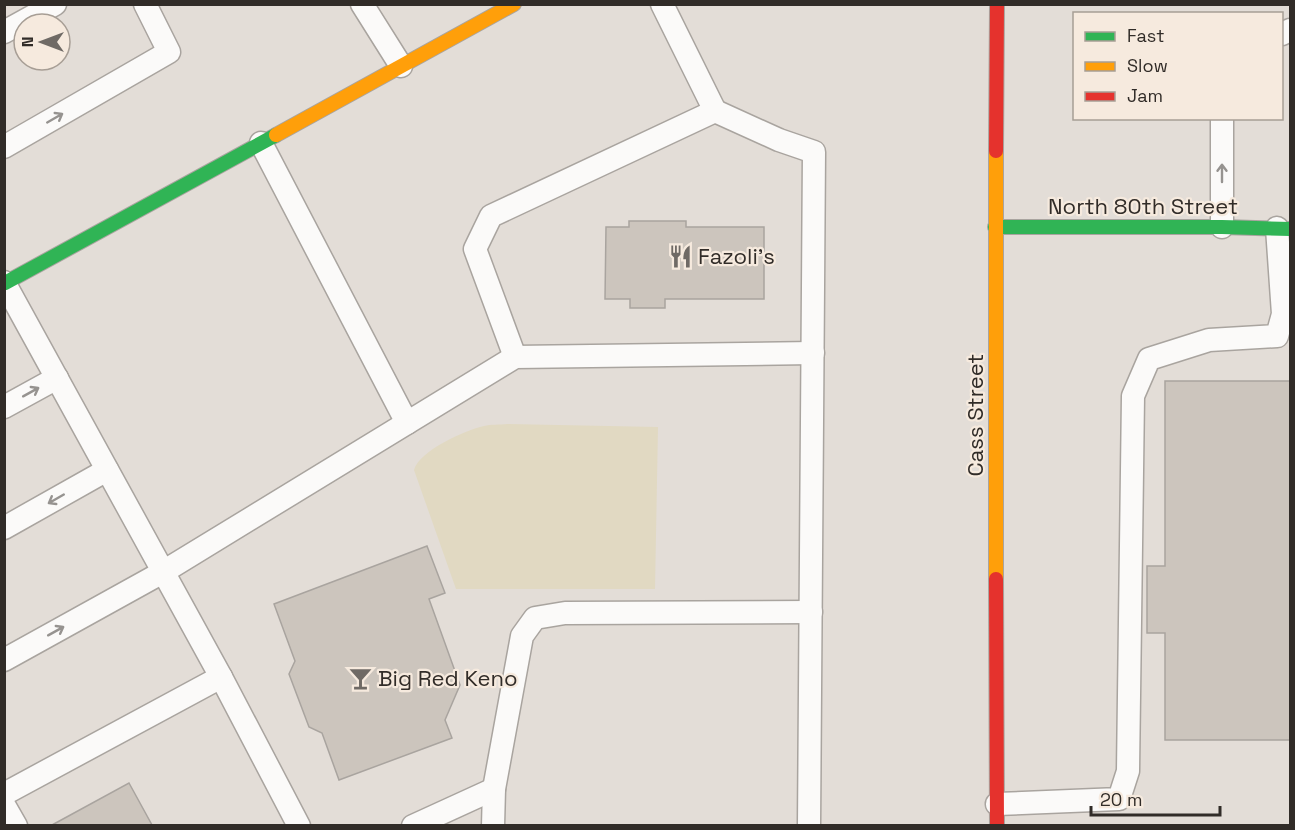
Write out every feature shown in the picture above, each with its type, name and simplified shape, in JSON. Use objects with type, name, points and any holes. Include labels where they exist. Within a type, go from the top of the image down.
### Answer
[{"type":"street","points":[[5,283],[514,4]]},
{"type":"street","name":"Cass Street","points":[[997,4],[997,815]]},
{"type":"street","name":"North 80th Street","points":[[996,227],[1284,229]]},
{"type":"lane","points":[[4,32],[55,4]]},
{"type":"lane","points":[[4,147],[170,52],[145,4]]},
{"type":"lane","points":[[362,4],[401,66]]},
{"type":"lane","points":[[662,4],[715,111],[779,140],[814,152],[809,825]]},
{"type":"lane","points":[[515,357],[475,249],[491,216],[715,111]]},
{"type":"lane","points":[[1222,120],[1222,227]]},
{"type":"lane","points":[[261,143],[407,423]]},
{"type":"lane","points":[[997,815],[1119,799],[1128,771],[1133,396],[1149,359],[1209,340],[1277,336],[1282,314],[1284,229]]},
{"type":"lane","points":[[5,283],[221,677],[298,825]]},
{"type":"lane","points":[[4,660],[163,572],[515,357],[813,352]]},
{"type":"lane","points":[[4,407],[57,378]]},
{"type":"lane","points":[[4,528],[107,470]]},
{"type":"lane","points":[[493,825],[494,789],[522,636],[535,618],[565,613],[811,612]]},
{"type":"lane","points":[[4,795],[221,677]]},
{"type":"lane","points":[[412,825],[494,789]]},
{"type":"lane","points":[[4,805],[16,825]]},
{"type":"sand","points":[[507,424],[658,427],[655,589],[456,589],[414,470],[424,456],[444,442],[484,426]]},
{"type":"building","points":[[629,221],[686,221],[686,227],[764,227],[764,299],[665,299],[665,308],[630,308],[630,299],[605,299],[606,227],[629,227]]},
{"type":"building","points":[[1165,381],[1290,381],[1290,740],[1165,740],[1165,633],[1147,633],[1147,566],[1165,566]]},
{"type":"building","points":[[427,546],[445,593],[429,599],[460,685],[445,720],[452,738],[339,780],[322,733],[309,727],[289,674],[295,661],[274,604]]},
{"type":"building","points":[[129,783],[152,825],[52,825]]},
{"type":"traffic: fast","points":[[5,283],[276,135]]},
{"type":"traffic: fast","points":[[995,227],[1290,229]]},
{"type":"traffic: slow","points":[[276,135],[514,4]]},
{"type":"traffic: slow","points":[[996,151],[996,579]]},
{"type":"traffic: jam","points":[[996,151],[997,4]]},
{"type":"traffic: jam","points":[[996,579],[997,826]]},
{"type":"place","name":"Fazoli's","points":[[680,256]]},
{"type":"place","name":"Big Red Keno","points":[[360,678]]}]
